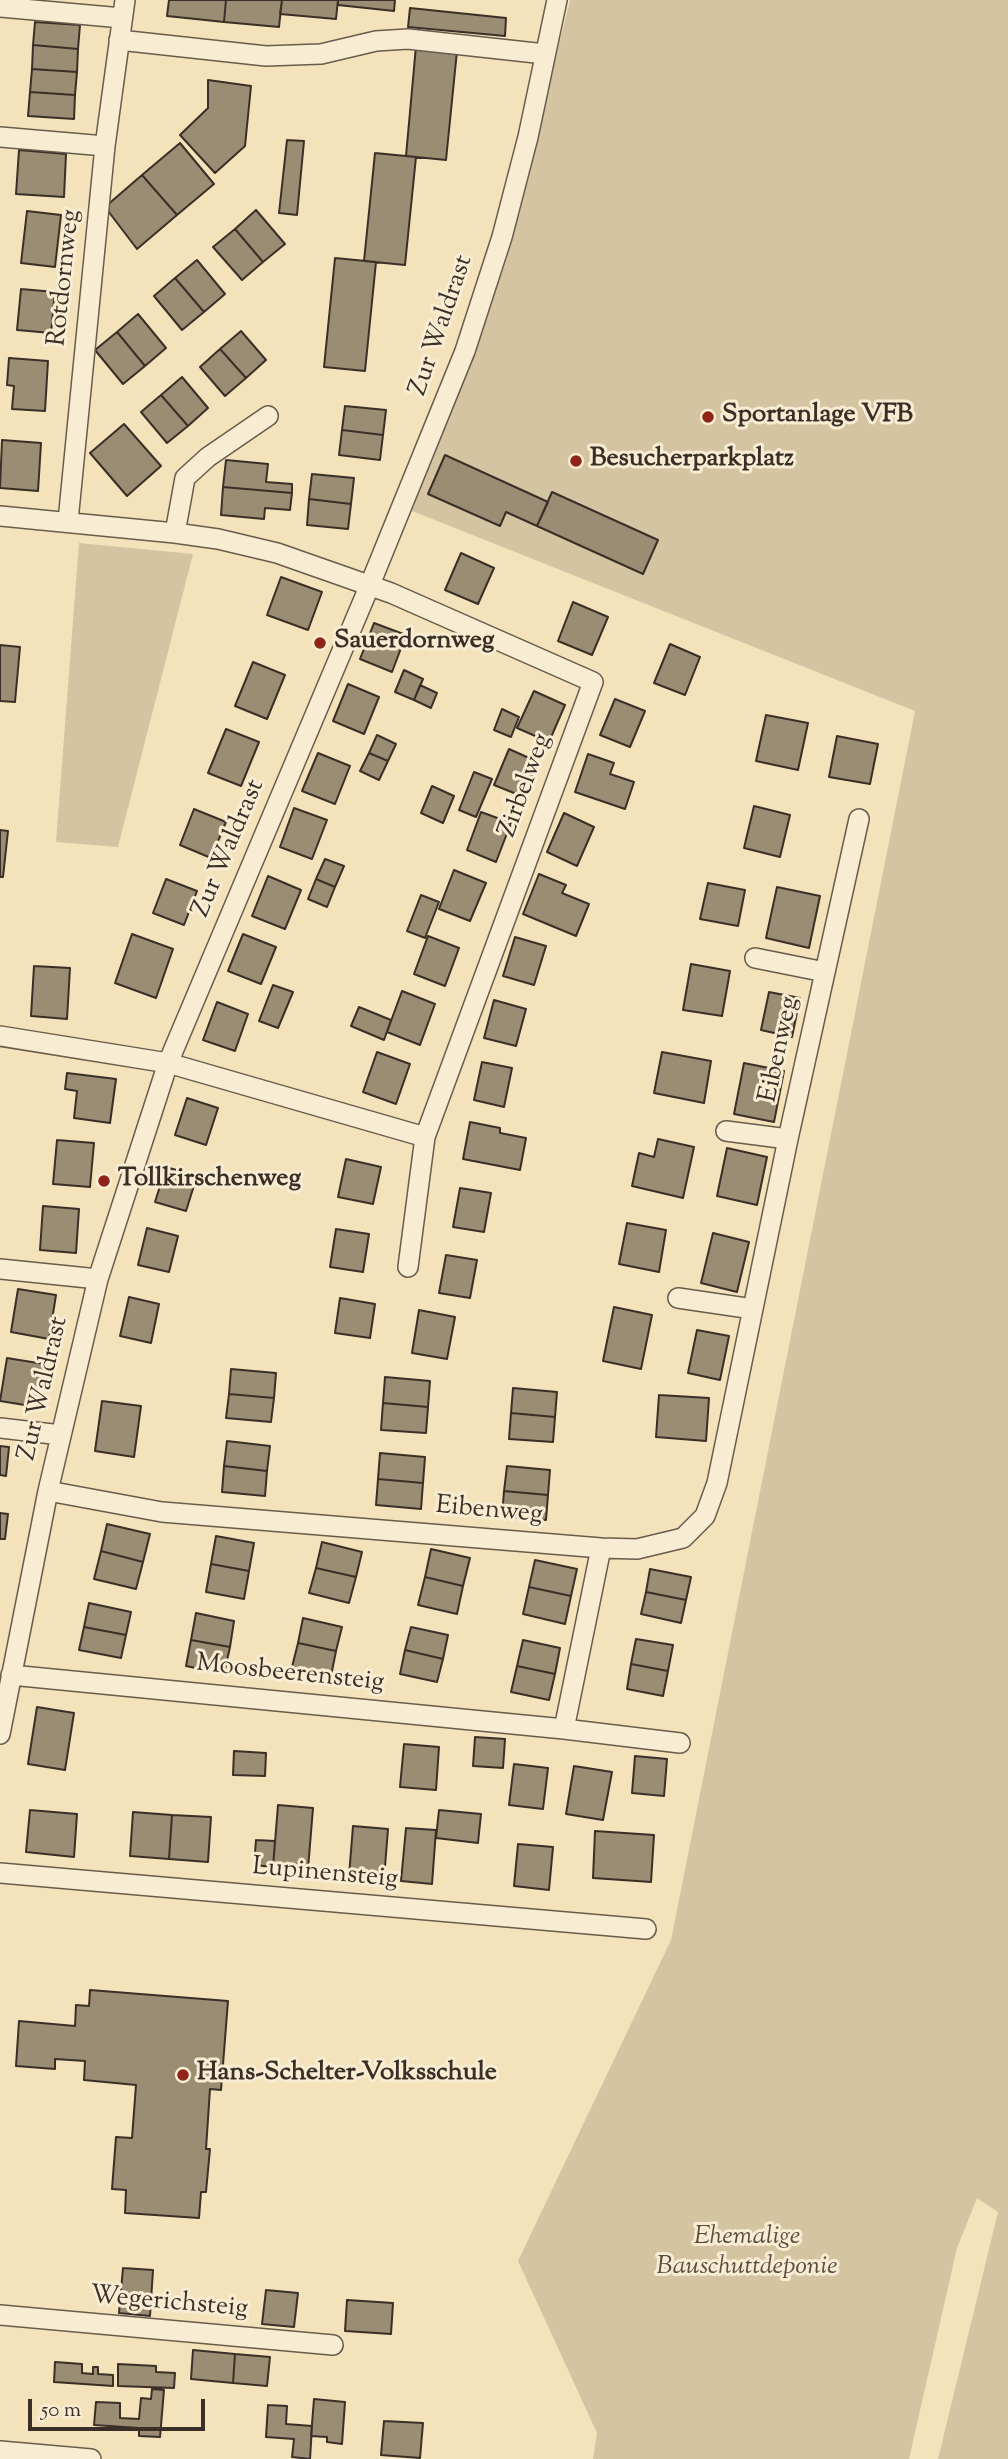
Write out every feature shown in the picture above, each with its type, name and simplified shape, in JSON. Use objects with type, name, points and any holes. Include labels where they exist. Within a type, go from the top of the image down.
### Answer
[{"type":"street","name":"Zur Waldrast","points":[[0,1734],[48,1491],[98,1279],[168,1063],[369,587],[465,351],[502,237],[528,137],[557,0]]},
{"type":"street","points":[[0,7],[123,9]]},
{"type":"street","name":"Rotdornweg","points":[[68,521],[105,146],[123,9]]},
{"type":"street","points":[[119,40],[266,56],[321,54],[376,41],[408,39],[545,54]]},
{"type":"street","points":[[0,137],[105,146]]},
{"type":"street","points":[[175,533],[185,478],[208,457],[268,416]]},
{"type":"street","points":[[0,516],[68,521],[218,539],[277,553],[369,587]]},
{"type":"street","name":"Zirbelweg","points":[[369,587],[391,593],[593,682],[425,1136],[408,1267]]},
{"type":"street","name":"Eibenweg","points":[[48,1491],[162,1512],[601,1548],[637,1549],[683,1538],[705,1516],[716,1483],[859,818]]},
{"type":"street","name":"Eibenweg","points":[[755,958],[825,972]]},
{"type":"street","points":[[0,1036],[168,1063],[425,1136]]},
{"type":"street","name":"Eibenweg","points":[[726,1131],[788,1139]]},
{"type":"street","points":[[0,1269],[98,1279]]},
{"type":"street","points":[[678,1298],[753,1309]]},
{"type":"street","points":[[0,1428],[61,1435]]},
{"type":"street","points":[[564,1729],[601,1548]]},
{"type":"street","name":"Moosbeerensteig","points":[[11,1675],[564,1729],[680,1743]]},
{"type":"street","name":"Lupinensteig","points":[[0,1873],[646,1929]]},
{"type":"street","name":"Wegerichsteig","points":[[0,2315],[333,2345]]},
{"type":"street","points":[[0,2451],[91,2459]]},
{"type":"green space","name":"Ehemalige Bauschuttdeponie","points":[[570,0],[1008,0],[1008,2459],[938,2459],[998,2212],[977,2198],[957,2248],[909,2459],[593,2459],[597,2433],[518,2261],[671,1940],[915,711],[407,509],[506,262]]},
{"type":"green space","points":[[79,543],[193,554],[118,847],[56,842]]},
{"type":"building","points":[[169,0],[226,0],[224,22],[167,16]]},
{"type":"building","points":[[226,0],[282,0],[279,27],[224,22]]},
{"type":"building","points":[[282,0],[338,0],[336,19],[280,14]]},
{"type":"building","points":[[338,0],[395,0],[394,11],[338,5]]},
{"type":"building","points":[[410,8],[506,18],[505,36],[408,27]]},
{"type":"building","points":[[35,22],[80,25],[78,49],[33,45]]},
{"type":"building","points":[[33,45],[78,49],[77,72],[32,69]]},
{"type":"building","points":[[416,46],[457,51],[446,160],[406,156]]},
{"type":"building","points":[[32,69],[77,72],[75,95],[30,92]]},
{"type":"building","points":[[208,80],[251,86],[245,146],[215,173],[180,135],[208,108]]},
{"type":"building","points":[[30,92],[75,95],[74,119],[28,116]]},
{"type":"building","points":[[287,140],[304,141],[297,215],[279,213]]},
{"type":"building","points":[[180,143],[214,184],[177,215],[142,175]]},
{"type":"building","points":[[19,150],[66,154],[64,197],[16,194]]},
{"type":"building","points":[[375,153],[416,157],[405,265],[364,261]]},
{"type":"building","points":[[142,175],[177,215],[137,249],[105,207]]},
{"type":"building","points":[[256,210],[285,244],[263,262],[235,229]]},
{"type":"building","points":[[27,211],[61,215],[55,267],[21,263]]},
{"type":"building","points":[[235,229],[263,262],[242,280],[213,247]]},
{"type":"building","points":[[335,258],[376,262],[365,371],[324,367]]},
{"type":"building","points":[[197,260],[225,294],[204,312],[175,278]]},
{"type":"building","points":[[175,278],[204,312],[182,330],[154,296]]},
{"type":"building","points":[[21,289],[55,292],[51,333],[17,330]]},
{"type":"building","points":[[138,314],[166,348],[145,366],[117,332]]},
{"type":"building","points":[[241,331],[266,360],[246,378],[220,349]]},
{"type":"building","points":[[117,332],[145,366],[123,384],[95,350]]},
{"type":"building","points":[[220,349],[246,378],[225,396],[200,367]]},
{"type":"building","points":[[9,358],[48,361],[45,411],[12,409],[14,386],[7,385]]},
{"type":"building","points":[[182,377],[208,408],[188,426],[161,395]]},
{"type":"building","points":[[161,395],[188,426],[167,443],[141,412]]},
{"type":"building","points":[[345,406],[386,410],[383,435],[342,430]]},
{"type":"building","points":[[124,424],[161,466],[127,496],[90,453]]},
{"type":"building","points":[[342,430],[383,435],[380,460],[339,455]]},
{"type":"building","points":[[2,440],[41,443],[38,491],[0,488]]},
{"type":"building","points":[[445,455],[548,502],[537,526],[506,512],[500,526],[428,494]]},
{"type":"building","points":[[226,460],[268,464],[266,482],[292,484],[292,493],[223,487]]},
{"type":"building","points":[[312,474],[354,478],[351,504],[309,499]]},
{"type":"building","points":[[223,487],[292,493],[290,510],[265,508],[264,519],[221,515]]},
{"type":"building","points":[[552,492],[658,540],[643,574],[537,526]]},
{"type":"building","points":[[309,499],[351,504],[348,529],[307,525]]},
{"type":"building","points":[[461,553],[494,568],[478,604],[445,590]]},
{"type":"building","points":[[281,577],[322,592],[308,630],[267,615]]},
{"type":"building","points":[[573,602],[608,617],[592,655],[558,641]]},
{"type":"building","points":[[374,623],[406,635],[392,672],[360,659]]},
{"type":"building","points":[[670,644],[700,657],[685,695],[654,683]]},
{"type":"building","points":[[0,645],[20,647],[15,702],[0,701]]},
{"type":"building","points":[[253,662],[285,675],[267,719],[235,706]]},
{"type":"building","points":[[404,670],[423,679],[414,700],[395,692]]},
{"type":"building","points":[[348,684],[379,697],[364,734],[333,721]]},
{"type":"building","points":[[420,685],[437,693],[431,708],[414,700]]},
{"type":"building","points":[[534,691],[565,705],[549,742],[517,728]]},
{"type":"building","points":[[615,699],[645,711],[630,747],[600,735]]},
{"type":"building","points":[[502,709],[519,717],[511,737],[494,730]]},
{"type":"building","points":[[766,715],[808,723],[798,770],[756,761]]},
{"type":"building","points":[[226,729],[259,742],[241,786],[208,773]]},
{"type":"building","points":[[377,735],[396,744],[388,761],[369,753]]},
{"type":"building","points":[[837,736],[878,744],[870,784],[829,777]]},
{"type":"building","points":[[509,749],[538,762],[524,797],[494,785]]},
{"type":"building","points":[[318,753],[350,766],[335,804],[302,791]]},
{"type":"building","points":[[369,753],[388,761],[379,780],[360,771]]},
{"type":"building","points":[[588,754],[614,763],[610,774],[634,782],[625,809],[575,792]]},
{"type":"building","points":[[474,772],[492,779],[476,817],[459,810]]},
{"type":"building","points":[[432,786],[454,796],[443,823],[421,813]]},
{"type":"building","points":[[754,806],[790,815],[780,857],[744,848]]},
{"type":"building","points":[[294,808],[327,820],[312,859],[280,847]]},
{"type":"building","points":[[194,809],[226,822],[211,858],[180,845]]},
{"type":"building","points":[[481,812],[511,823],[496,862],[467,850]]},
{"type":"building","points":[[564,813],[594,827],[577,866],[547,852]]},
{"type":"building","points":[[0,830],[8,831],[3,877],[0,877]]},
{"type":"building","points":[[325,859],[344,866],[335,887],[316,879]]},
{"type":"building","points":[[454,870],[486,883],[470,921],[439,909]]},
{"type":"building","points":[[539,874],[566,885],[562,893],[589,904],[576,936],[523,914]]},
{"type":"building","points":[[268,876],[301,890],[285,929],[252,916]]},
{"type":"building","points":[[166,879],[197,891],[184,925],[153,913]]},
{"type":"building","points":[[316,879],[335,887],[327,907],[308,899]]},
{"type":"building","points":[[708,883],[745,890],[738,926],[700,919]]},
{"type":"building","points":[[777,887],[820,896],[809,948],[766,938]]},
{"type":"building","points":[[421,895],[439,902],[425,938],[407,931]]},
{"type":"building","points":[[132,934],[173,949],[156,998],[115,983]]},
{"type":"building","points":[[243,934],[276,947],[261,984],[228,971]]},
{"type":"building","points":[[428,936],[459,948],[445,986],[414,974]]},
{"type":"building","points":[[515,937],[546,946],[534,985],[503,976]]},
{"type":"building","points":[[691,964],[730,971],[722,1016],[683,1010]]},
{"type":"building","points":[[34,966],[70,968],[67,1019],[31,1016]]},
{"type":"building","points":[[273,985],[293,992],[278,1028],[259,1021]]},
{"type":"building","points":[[402,991],[435,1004],[420,1045],[387,1032]]},
{"type":"building","points":[[769,992],[800,998],[792,1037],[761,1030]]},
{"type":"building","points":[[494,1000],[526,1009],[516,1046],[484,1038]]},
{"type":"building","points":[[217,1002],[248,1014],[235,1051],[203,1040]]},
{"type":"building","points":[[359,1007],[391,1020],[384,1040],[351,1026]]},
{"type":"building","points":[[377,1052],[410,1064],[396,1104],[363,1092]]},
{"type":"building","points":[[662,1052],[711,1061],[704,1103],[654,1093]]},
{"type":"building","points":[[482,1062],[512,1068],[504,1107],[474,1100]]},
{"type":"building","points":[[744,1063],[784,1071],[774,1122],[734,1114]]},
{"type":"building","points":[[67,1073],[116,1079],[110,1123],[74,1118],[77,1091],[65,1089]]},
{"type":"building","points":[[187,1098],[218,1108],[206,1145],[175,1135]]},
{"type":"building","points":[[470,1122],[500,1128],[500,1133],[526,1138],[520,1170],[463,1159]]},
{"type":"building","points":[[658,1139],[694,1147],[683,1198],[632,1186],[639,1153],[654,1157]]},
{"type":"building","points":[[57,1140],[94,1143],[90,1187],[53,1184]]},
{"type":"building","points":[[727,1148],[767,1157],[757,1205],[717,1196]]},
{"type":"building","points":[[346,1159],[381,1167],[373,1204],[338,1197]]},
{"type":"building","points":[[166,1167],[197,1176],[186,1211],[155,1202]]},
{"type":"building","points":[[460,1188],[491,1193],[484,1232],[453,1227]]},
{"type":"building","points":[[43,1206],[79,1209],[76,1253],[40,1250]]},
{"type":"building","points":[[627,1223],[666,1230],[659,1272],[619,1264]]},
{"type":"building","points":[[147,1228],[178,1236],[169,1272],[138,1265]]},
{"type":"building","points":[[336,1229],[369,1234],[363,1272],[330,1267]]},
{"type":"building","points":[[713,1233],[749,1242],[737,1292],[701,1283]]},
{"type":"building","points":[[446,1255],[477,1260],[470,1298],[439,1293]]},
{"type":"building","points":[[18,1289],[56,1295],[49,1339],[11,1332]]},
{"type":"building","points":[[129,1297],[159,1304],[151,1343],[120,1336]]},
{"type":"building","points":[[340,1298],[375,1304],[370,1338],[335,1333]]},
{"type":"building","points":[[614,1307],[652,1315],[641,1369],[603,1361]]},
{"type":"building","points":[[419,1310],[455,1317],[447,1359],[412,1353]]},
{"type":"building","points":[[697,1330],[729,1336],[720,1380],[688,1373]]},
{"type":"building","points":[[7,1358],[44,1364],[37,1407],[0,1401]]},
{"type":"building","points":[[231,1369],[276,1373],[274,1398],[229,1394]]},
{"type":"building","points":[[385,1377],[430,1381],[428,1407],[383,1403]]},
{"type":"building","points":[[513,1388],[557,1392],[555,1417],[511,1413]]},
{"type":"building","points":[[229,1394],[274,1398],[271,1422],[226,1418]]},
{"type":"building","points":[[659,1395],[709,1398],[706,1441],[656,1437]]},
{"type":"building","points":[[102,1401],[141,1406],[134,1457],[95,1451]]},
{"type":"building","points":[[383,1403],[428,1407],[426,1433],[381,1430]]},
{"type":"building","points":[[511,1413],[555,1417],[553,1442],[509,1439]]},
{"type":"building","points":[[227,1441],[270,1446],[267,1471],[224,1466]]},
{"type":"building","points":[[0,1446],[9,1447],[6,1476],[0,1475]]},
{"type":"building","points":[[380,1453],[425,1457],[423,1483],[378,1479]]},
{"type":"building","points":[[224,1466],[267,1471],[265,1496],[222,1492]]},
{"type":"building","points":[[507,1466],[550,1470],[548,1495],[504,1491]]},
{"type":"building","points":[[378,1479],[423,1483],[421,1509],[376,1505]]},
{"type":"building","points":[[504,1491],[548,1495],[546,1520],[502,1516]]},
{"type":"building","points":[[0,1513],[8,1514],[5,1539],[0,1539]]},
{"type":"building","points":[[107,1524],[150,1534],[143,1562],[101,1551]]},
{"type":"building","points":[[216,1536],[254,1543],[249,1571],[211,1564]]},
{"type":"building","points":[[322,1542],[362,1552],[356,1577],[316,1568]]},
{"type":"building","points":[[431,1549],[470,1558],[463,1586],[425,1577]]},
{"type":"building","points":[[101,1551],[143,1562],[136,1589],[94,1579]]},
{"type":"building","points":[[535,1560],[577,1569],[571,1596],[529,1587]]},
{"type":"building","points":[[211,1564],[249,1571],[244,1599],[206,1592]]},
{"type":"building","points":[[316,1568],[356,1577],[349,1603],[309,1593]]},
{"type":"building","points":[[650,1569],[691,1577],[686,1600],[646,1592]]},
{"type":"building","points":[[425,1577],[463,1586],[457,1614],[418,1605]]},
{"type":"building","points":[[529,1587],[571,1596],[565,1624],[523,1614]]},
{"type":"building","points":[[646,1592],[686,1600],[681,1623],[641,1614]]},
{"type":"building","points":[[89,1603],[131,1612],[126,1635],[84,1627]]},
{"type":"building","points":[[196,1613],[234,1621],[230,1647],[191,1640]]},
{"type":"building","points":[[303,1618],[342,1627],[336,1651],[298,1643]]},
{"type":"building","points":[[84,1627],[126,1635],[121,1658],[79,1650]]},
{"type":"building","points":[[411,1627],[448,1635],[443,1659],[405,1650]]},
{"type":"building","points":[[636,1639],[673,1645],[668,1671],[631,1664]]},
{"type":"building","points":[[191,1640],[230,1647],[224,1674],[186,1666]]},
{"type":"building","points":[[523,1640],[560,1648],[555,1674],[517,1666]]},
{"type":"building","points":[[298,1643],[336,1651],[331,1676],[292,1667]]},
{"type":"building","points":[[405,1650],[443,1659],[437,1682],[400,1674]]},
{"type":"building","points":[[631,1664],[668,1671],[663,1696],[627,1689]]},
{"type":"building","points":[[517,1666],[555,1674],[549,1700],[511,1692]]},
{"type":"building","points":[[37,1707],[74,1713],[65,1770],[28,1764]]},
{"type":"building","points":[[475,1737],[505,1739],[503,1768],[473,1766]]},
{"type":"building","points":[[404,1744],[439,1747],[436,1790],[400,1787]]},
{"type":"building","points":[[234,1751],[266,1753],[265,1776],[233,1775]]},
{"type":"building","points":[[635,1756],[667,1759],[664,1796],[632,1793]]},
{"type":"building","points":[[514,1764],[548,1768],[543,1809],[509,1805]]},
{"type":"building","points":[[574,1766],[612,1772],[603,1820],[566,1814]]},
{"type":"building","points":[[278,1805],[313,1808],[308,1869],[273,1867]]},
{"type":"building","points":[[30,1810],[77,1814],[74,1857],[26,1852]]},
{"type":"building","points":[[439,1810],[481,1814],[478,1843],[436,1838]]},
{"type":"building","points":[[133,1812],[172,1815],[169,1859],[130,1856]]},
{"type":"building","points":[[172,1815],[211,1817],[208,1862],[169,1859]]},
{"type":"building","points":[[353,1826],[388,1829],[384,1879],[349,1876]]},
{"type":"building","points":[[406,1828],[436,1830],[432,1884],[401,1881]]},
{"type":"building","points":[[595,1831],[654,1835],[651,1882],[593,1878]]},
{"type":"building","points":[[256,1840],[275,1841],[273,1867],[254,1865]]},
{"type":"building","points":[[518,1844],[553,1847],[549,1890],[514,1886]]},
{"type":"building","points":[[90,1990],[228,2001],[221,2090],[210,2089],[206,2149],[210,2149],[206,2192],[201,2192],[199,2218],[125,2213],[126,2190],[112,2189],[116,2137],[132,2138],[136,2085],[84,2080],[85,2061],[55,2059],[55,2069],[16,2066],[19,2021],[75,2026],[76,2005],[89,2006]]},
{"type":"building","points":[[123,2268],[153,2270],[150,2316],[119,2313]]},
{"type":"building","points":[[266,2290],[298,2293],[294,2327],[262,2324]]},
{"type":"building","points":[[347,2300],[393,2303],[391,2334],[345,2331]]},
{"type":"building","points":[[193,2350],[235,2354],[233,2383],[191,2379]]},
{"type":"building","points":[[235,2354],[270,2357],[267,2386],[233,2383]]},
{"type":"building","points":[[55,2362],[82,2364],[82,2373],[93,2374],[93,2367],[98,2367],[98,2374],[113,2375],[113,2386],[54,2382]]},
{"type":"building","points":[[118,2364],[156,2366],[156,2372],[175,2373],[174,2388],[118,2386]]},
{"type":"building","points":[[152,2389],[164,2390],[160,2437],[139,2436],[139,2428],[94,2425],[96,2402],[120,2403],[120,2418],[139,2419],[141,2398],[151,2399]]},
{"type":"building","points":[[314,2399],[345,2402],[342,2444],[327,2442],[327,2437],[311,2436]]},
{"type":"building","points":[[268,2405],[287,2406],[286,2424],[312,2426],[310,2459],[292,2457],[294,2439],[266,2437]]},
{"type":"building","points":[[384,2421],[423,2423],[420,2458],[381,2455]]},
{"type":"place","name":"Sportanlage VFB","points":[[708,417]]},
{"type":"place","name":"Besucherparkplatz","points":[[576,461]]},
{"type":"place","name":"Sauerdornweg","points":[[320,643]]},
{"type":"place","name":"Tollkirschenweg","points":[[104,1181]]},
{"type":"place","name":"Hans-Schelter-Volksschule","points":[[183,2075]]}]
